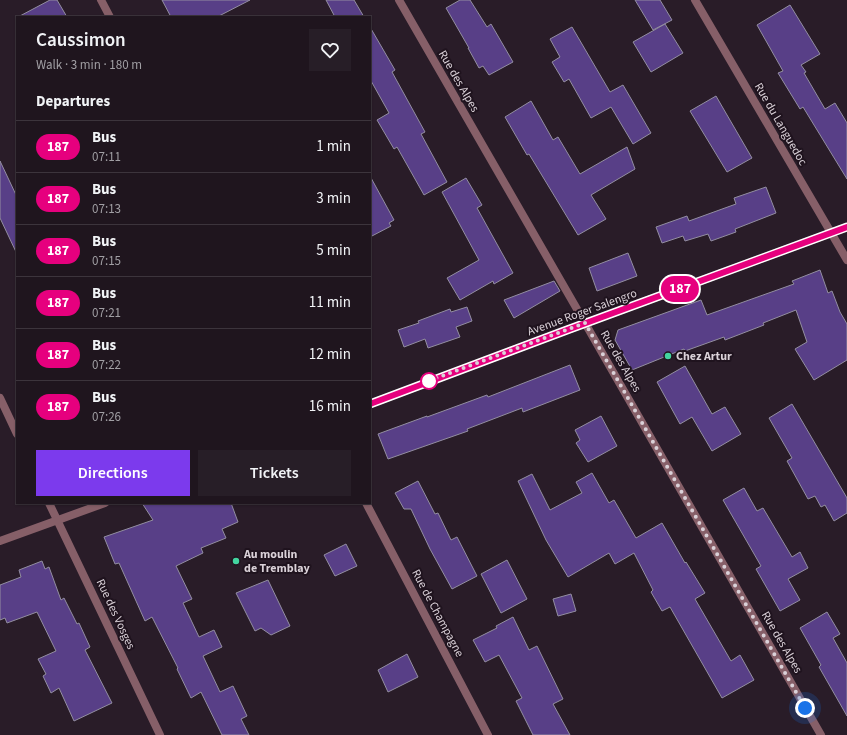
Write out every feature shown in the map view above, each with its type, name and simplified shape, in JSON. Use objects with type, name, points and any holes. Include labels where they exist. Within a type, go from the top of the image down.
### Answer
[{"type":"street","points":[[101,0],[109,16]]},
{"type":"street","name":"Rue des Alpes","points":[[399,0],[821,735]]},
{"type":"street","name":"Rue du Languedoc","points":[[694,0],[847,260]]},
{"type":"street","name":"Avenue Roger Salengro","points":[[371,404],[847,227]]},
{"type":"street","points":[[0,398],[16,432]]},
{"type":"street","name":"Rue des Vosges","points":[[50,504],[160,735]]},
{"type":"street","points":[[0,541],[102,504]]},
{"type":"street","name":"Rue de Champagne","points":[[367,504],[488,735]]},
{"type":"building","points":[[50,0],[57,0],[66,16],[20,16]]},
{"type":"building","points":[[162,0],[250,0],[219,16],[170,16]]},
{"type":"building","points":[[326,0],[354,0],[363,16],[334,16]]},
{"type":"building","points":[[460,0],[470,0],[487,27],[491,24],[513,62],[489,75],[483,66],[479,68],[446,8]]},
{"type":"building","points":[[635,0],[660,0],[672,20],[653,30]]},
{"type":"building","points":[[790,5],[820,54],[801,65],[806,72],[804,73],[825,109],[835,103],[847,123],[847,179],[803,107],[800,109],[778,73],[783,71],[757,25]]},
{"type":"building","points":[[665,24],[683,53],[651,72],[633,42]]},
{"type":"building","points":[[572,27],[610,92],[623,85],[651,133],[633,144],[611,107],[591,118],[569,79],[564,82],[552,62],[560,57],[550,39]]},
{"type":"building","points":[[371,29],[395,70],[392,72],[425,132],[421,134],[447,182],[424,195],[397,147],[394,149],[377,120],[389,113],[371,81]]},
{"type":"building","points":[[716,96],[752,158],[727,172],[690,111]]},
{"type":"building","points":[[531,101],[553,140],[558,137],[580,174],[627,147],[635,169],[591,195],[606,219],[578,235],[529,154],[527,155],[505,117]]},
{"type":"building","points":[[0,161],[16,195],[16,252],[0,218]]},
{"type":"building","points":[[371,178],[394,220],[389,223],[391,226],[371,236]]},
{"type":"building","points":[[466,178],[482,205],[477,208],[513,273],[494,284],[493,281],[460,300],[447,278],[479,260],[442,192]]},
{"type":"building","points":[[766,187],[776,213],[735,229],[736,232],[711,241],[708,234],[685,241],[683,236],[662,243],[656,227],[687,216],[689,221],[736,204],[734,198]]},
{"type":"building","points":[[628,253],[637,276],[597,291],[589,268]]},
{"type":"building","points":[[820,270],[828,293],[832,291],[840,312],[847,324],[847,360],[814,380],[795,349],[807,342],[796,310],[763,323],[764,325],[725,340],[724,337],[685,351],[684,349],[632,370],[615,340],[618,330],[701,300],[707,315],[794,284],[792,281]]},
{"type":"building","points":[[554,281],[560,291],[514,318],[504,300]]},
{"type":"building","points":[[467,307],[472,321],[456,327],[460,337],[428,348],[425,339],[404,347],[398,330],[419,323],[418,321],[450,309],[451,312]]},
{"type":"building","points":[[570,365],[580,390],[523,412],[522,408],[467,429],[468,431],[388,459],[378,434],[487,395],[488,397]]},
{"type":"building","points":[[685,366],[712,414],[725,407],[741,434],[712,451],[692,417],[680,424],[657,382]]},
{"type":"building","points":[[792,404],[847,498],[847,513],[834,521],[825,505],[821,507],[815,496],[808,499],[787,461],[792,458],[769,418]]},
{"type":"building","points":[[601,416],[617,446],[588,462],[576,443],[580,440],[575,430]]},
{"type":"building","points":[[592,473],[609,503],[614,500],[636,538],[662,523],[685,563],[686,562],[705,593],[695,599],[731,661],[740,655],[754,680],[722,698],[670,607],[662,611],[651,592],[653,590],[634,553],[615,564],[609,553],[568,577],[546,540],[518,481],[532,474],[550,510],[582,493],[576,482]]},
{"type":"building","points":[[418,481],[435,514],[438,513],[451,540],[457,537],[477,576],[452,589],[430,549],[411,509],[404,509],[395,493]]},
{"type":"building","points":[[744,488],[757,511],[763,508],[792,557],[800,552],[808,568],[788,579],[800,600],[780,611],[756,569],[761,566],[723,500]]},
{"type":"building","points":[[143,504],[231,504],[238,522],[222,529],[226,538],[201,548],[203,553],[176,566],[192,599],[183,603],[199,637],[214,630],[222,647],[203,656],[220,692],[233,686],[247,716],[241,719],[249,735],[222,735],[201,692],[191,698],[177,669],[178,668],[152,617],[145,621],[119,563],[115,564],[104,537],[153,520]]},
{"type":"building","points":[[346,544],[357,566],[335,576],[324,555]]},
{"type":"building","points":[[507,560],[527,599],[501,613],[481,574]]},
{"type":"building","points":[[42,561],[45,569],[49,567],[61,600],[64,598],[77,624],[79,623],[90,647],[85,650],[112,703],[74,721],[59,688],[51,693],[43,676],[46,674],[38,659],[56,651],[37,612],[7,623],[5,618],[0,620],[0,585],[21,577],[19,570]]},
{"type":"building","points":[[268,580],[290,626],[271,635],[261,628],[255,631],[236,593]]},
{"type":"building","points":[[571,594],[576,611],[558,616],[553,599]]},
{"type":"building","points":[[827,612],[840,634],[833,638],[847,663],[847,716],[819,667],[821,665],[800,628]]},
{"type":"building","points":[[513,617],[529,650],[537,646],[563,699],[553,704],[570,735],[533,735],[516,701],[522,698],[499,655],[485,662],[473,640],[497,628],[496,626]]},
{"type":"building","points":[[407,654],[418,677],[388,692],[378,670]]},
{"type":"bus line","name":"187","points":[[371,404],[847,227]]},
{"type":"place","name":"Chez Artur","points":[[668,356]]},
{"type":"place","name":"Au moulin de Tremblay","points":[[236,561]]},
{"type":"route","points":[[429,381],[426,382],[585,323],[805,708]]}]
